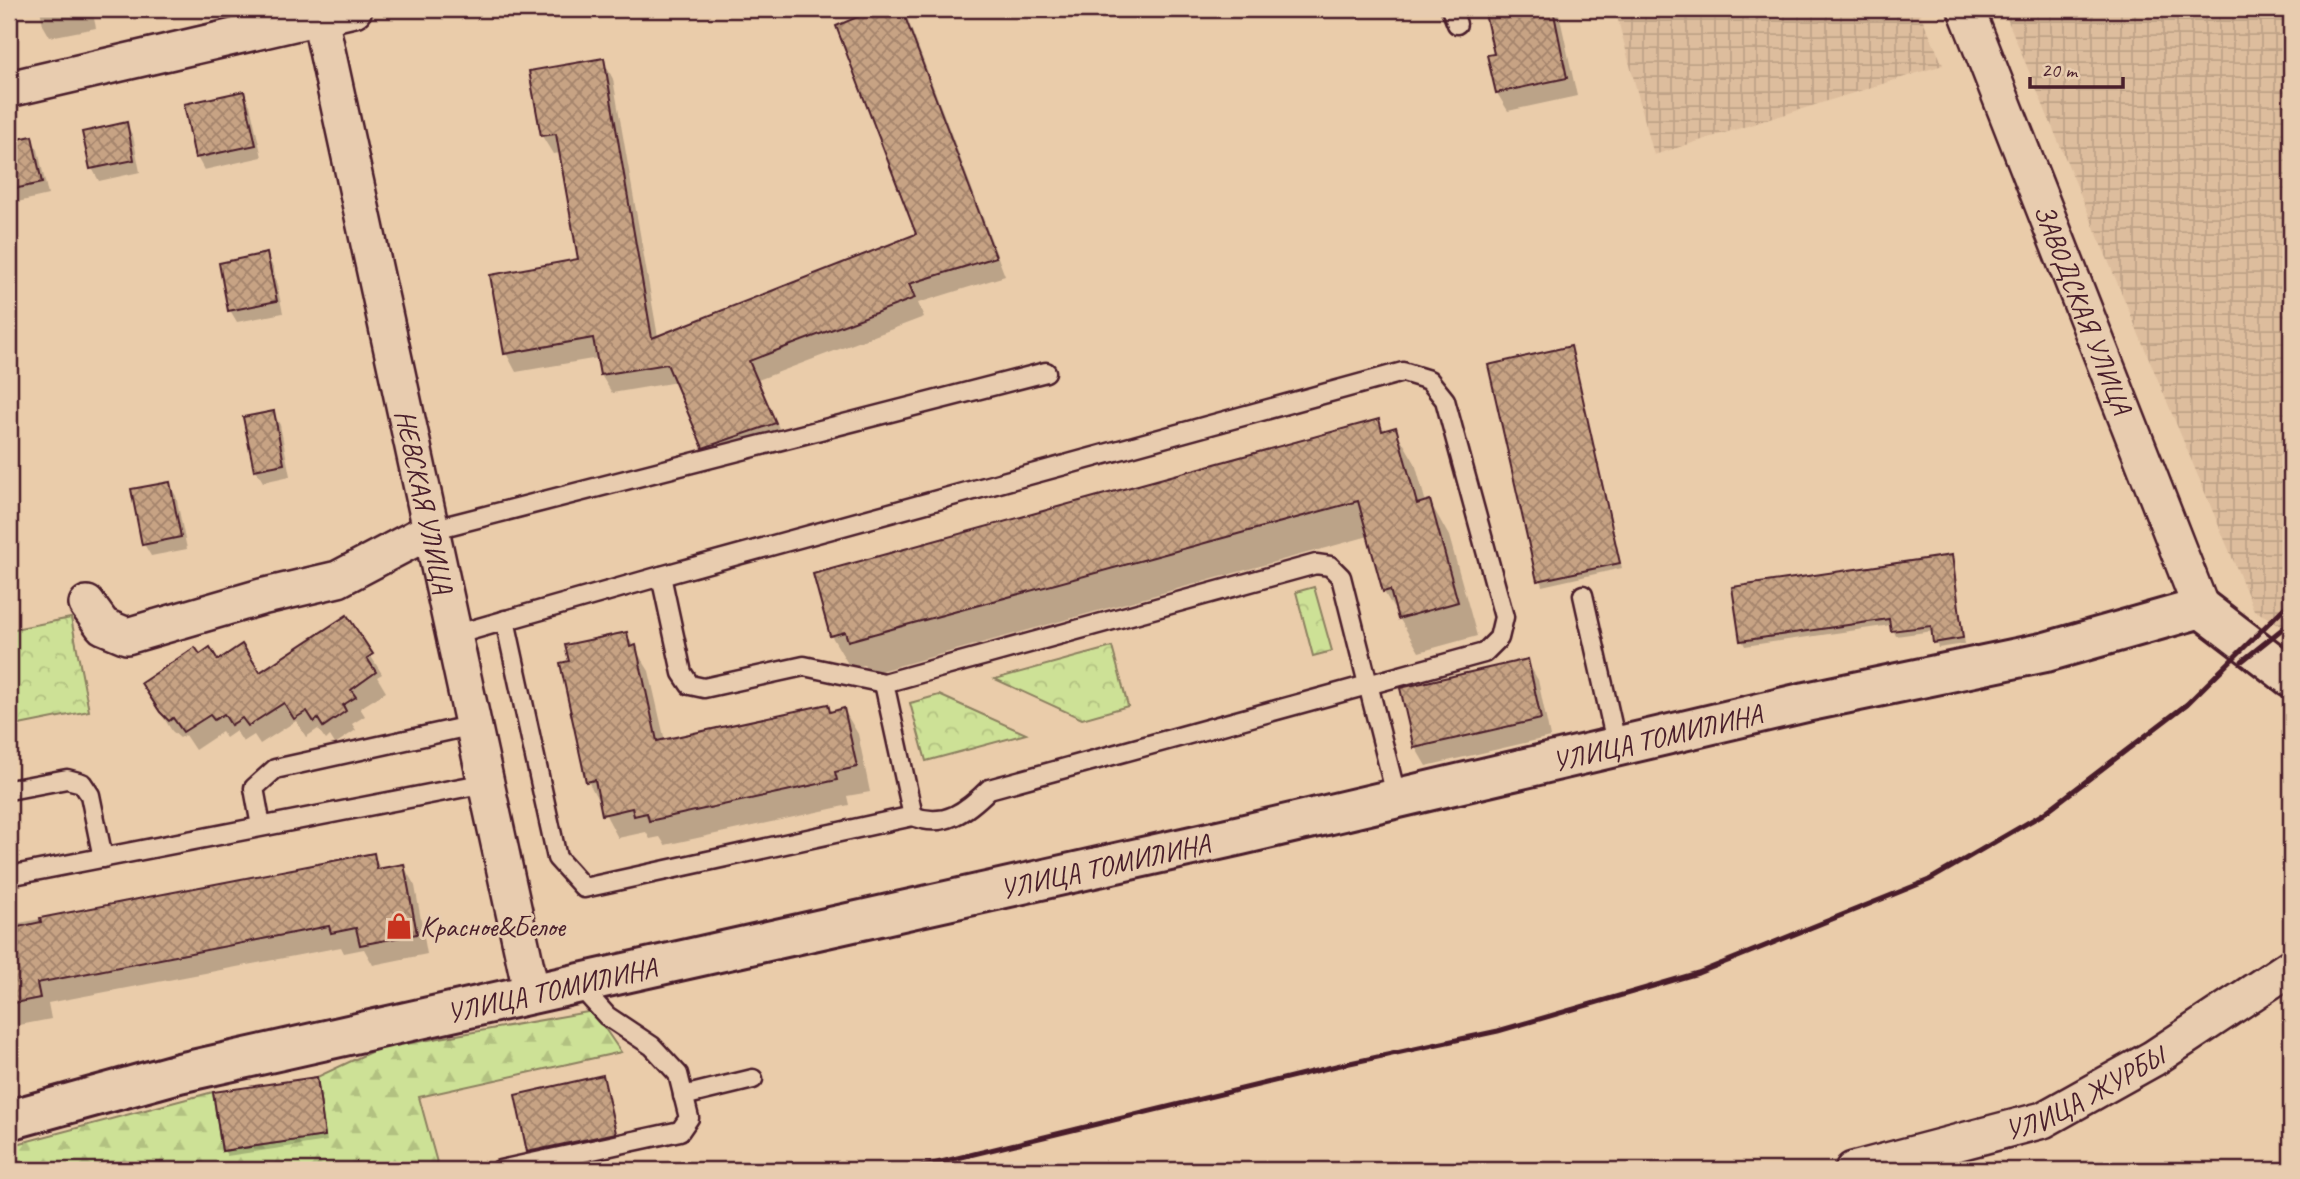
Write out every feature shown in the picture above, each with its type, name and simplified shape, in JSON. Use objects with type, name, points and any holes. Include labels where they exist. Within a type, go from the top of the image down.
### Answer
[{"type":"street","points":[[9,89],[319,13],[354,9]]},
{"type":"street","name":"ЗАВОДСКАЯ УЛИЦА","points":[[1966,9],[2202,608]]},
{"type":"street","name":"НЕВСКАЯ УЛИЦА","points":[[319,13],[532,995]]},
{"type":"street","points":[[87,604],[103,625],[127,636],[261,597],[338,579],[431,530]]},
{"type":"street","points":[[2202,608],[2291,677]]},
{"type":"street","name":"УЛИЦА ТОМИЛИНА","points":[[9,1120],[178,1073],[1398,799],[1806,702],[2046,652],[2202,608]]},
{"type":"street","name":"УЛИЦА ЖУРБЫ","points":[[1853,1170],[2043,1120],[2154,1058],[2291,967]]},
{"type":"lane","points":[[431,530],[1046,372]]},
{"type":"lane","points":[[454,635],[505,620],[660,576],[1403,372],[1429,380],[1445,400],[1504,617],[1499,638],[1484,653],[989,789],[965,813],[926,822],[913,816],[584,888],[556,858],[505,620]]},
{"type":"lane","points":[[660,576],[682,673],[690,685],[704,688],[804,666],[884,682],[1316,564],[1330,566],[1341,577],[1398,799]]},
{"type":"lane","points":[[1583,595],[1617,747]]},
{"type":"lane","points":[[884,682],[913,816]]},
{"type":"lane","points":[[261,826],[254,788],[275,769],[474,725]]},
{"type":"lane","points":[[9,790],[67,779],[82,783],[90,795],[103,858]]},
{"type":"lane","points":[[9,876],[486,783]]},
{"type":"lane","points":[[500,1170],[680,1131],[689,1118],[678,1074],[652,1046],[607,1016],[579,985]]},
{"type":"lane","points":[[683,1096],[753,1079]]},
{"type":"shaded area","points":[[1615,9],[1918,9],[1943,65],[1654,155]]},
{"type":"shaded area","points":[[2003,9],[2291,9],[2291,631],[2254,610]]},
{"type":"green space","points":[[1314,587],[1332,651],[1313,656],[1296,592]]},
{"type":"green space","points":[[71,618],[89,711],[9,727],[9,630]]},
{"type":"green space","points":[[1112,647],[1128,706],[1082,719],[995,679]]},
{"type":"green space","points":[[939,695],[1026,734],[926,761],[910,703]]},
{"type":"green space","points":[[593,1011],[621,1052],[419,1097],[439,1170],[9,1170],[9,1146],[213,1092],[222,1151],[325,1136],[317,1077],[377,1049]]},
{"type":"building","points":[[876,9],[902,9],[996,257],[909,284],[915,298],[749,361],[776,423],[703,448],[667,364],[600,375],[593,338],[504,354],[490,275],[578,259],[556,134],[541,136],[529,71],[604,58],[652,338],[916,234],[836,26]]},
{"type":"building","points":[[1484,9],[1553,9],[1567,78],[1496,93],[1487,55],[1494,54]]},
{"type":"building","points":[[244,91],[256,145],[195,158],[184,104]]},
{"type":"building","points":[[127,122],[134,160],[90,169],[82,132]]},
{"type":"building","points":[[32,136],[42,183],[9,190],[9,141]]},
{"type":"building","points":[[267,253],[277,301],[228,311],[219,263]]},
{"type":"building","points":[[1571,346],[1620,563],[1537,581],[1488,365]]},
{"type":"building","points":[[274,411],[284,464],[254,470],[243,417]]},
{"type":"building","points":[[1379,419],[1382,431],[1396,427],[1417,504],[1430,500],[1458,602],[1398,619],[1390,590],[1383,592],[1358,501],[848,641],[845,632],[830,636],[813,574]]},
{"type":"building","points":[[170,482],[181,537],[142,545],[131,489]]},
{"type":"building","points":[[1952,555],[1963,638],[1933,643],[1931,626],[1891,631],[1889,619],[1740,641],[1732,587]]},
{"type":"building","points":[[347,615],[373,654],[367,658],[376,672],[351,690],[356,697],[343,705],[346,711],[323,727],[318,719],[314,722],[307,711],[294,719],[284,703],[248,726],[242,718],[231,725],[224,714],[214,720],[210,715],[183,732],[173,718],[169,721],[160,712],[141,683],[195,647],[200,654],[210,647],[218,660],[242,644],[260,672]]},
{"type":"building","points":[[627,632],[630,647],[636,645],[657,741],[828,704],[830,712],[844,708],[857,767],[835,772],[837,780],[649,821],[647,813],[634,816],[632,808],[602,815],[595,780],[586,782],[560,663],[569,661],[565,645]]},
{"type":"building","points":[[1528,659],[1541,719],[1414,748],[1400,688]]},
{"type":"building","points":[[374,853],[377,869],[404,864],[417,934],[360,945],[356,928],[331,933],[329,926],[37,983],[40,998],[9,1004],[9,929],[41,922],[40,918]]},
{"type":"building","points":[[603,1075],[616,1133],[527,1152],[515,1095]]},
{"type":"building","points":[[317,1077],[325,1136],[222,1151],[213,1092]]},
{"type":"railway","points":[[908,1170],[1336,1066],[1498,1031],[1698,973],[1929,880],[2043,814],[2187,704],[2291,601]]},
{"type":"railway","points":[[2242,661],[2291,622]]},
{"type":"place","name":"Красное&Белое","points":[[399,926]]}]
